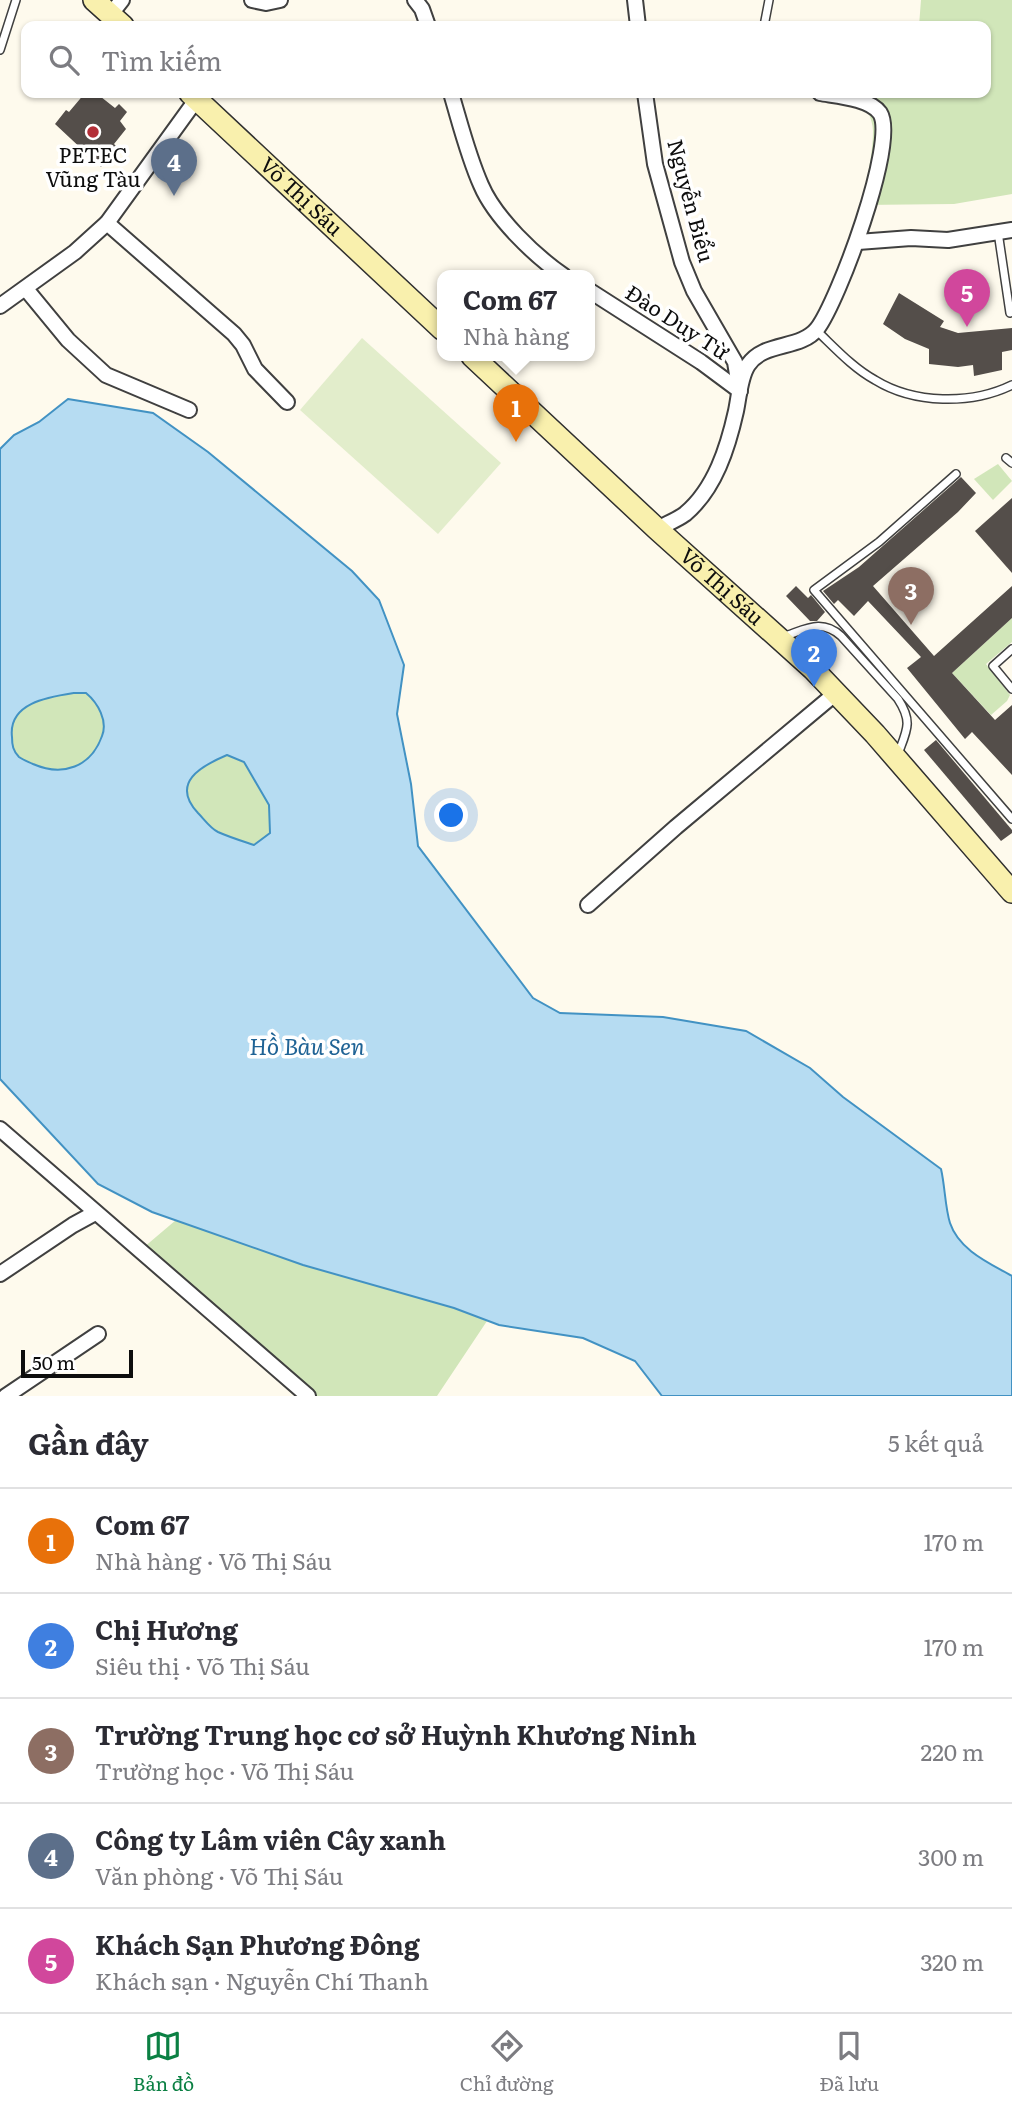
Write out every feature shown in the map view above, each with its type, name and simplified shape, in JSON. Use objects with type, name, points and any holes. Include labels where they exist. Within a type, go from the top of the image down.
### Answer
[{"type":"main road","points":[[94,0],[119,14]]},
{"type":"main road","name":"Võ Thị Sáu","points":[[195,98],[437,323]]},
{"type":"main road","name":"Võ Thị Sáu","points":[[477,361],[657,529],[780,638],[836,693],[1012,892]]},
{"type":"street","points":[[252,0],[265,3],[280,0]]},
{"type":"street","points":[[415,0],[426,21]]},
{"type":"street","points":[[635,0],[637,21]]},
{"type":"street","points":[[0,306],[75,252],[107,223],[192,98]]},
{"type":"street","points":[[452,98],[481,187],[510,227],[557,270]]},
{"type":"street","name":"Nguyễn Biểu","points":[[646,98],[655,164],[682,262],[694,291],[735,362],[740,391]]},
{"type":"street","points":[[657,529],[685,514],[708,487],[732,430],[746,368],[756,355],[803,338],[816,330],[858,242],[884,129],[880,114],[870,106],[846,98]]},
{"type":"street","points":[[107,223],[234,334],[255,369],[287,402]]},
{"type":"street","points":[[858,242],[911,238],[948,240],[1005,231]]},
{"type":"street","points":[[26,289],[68,340],[106,375],[189,410]]},
{"type":"street","name":"Đào Duy Từ","points":[[595,295],[701,362],[740,391]]},
{"type":"street","points":[[589,905],[676,827],[836,693]]},
{"type":"street","points":[[0,1129],[307,1396]]},
{"type":"street","points":[[0,1274],[95,1213]]},
{"type":"street","points":[[6,1396],[98,1334]]},
{"type":"lane","points":[[0,50],[16,0]]},
{"type":"lane","points":[[765,21],[769,0]]},
{"type":"lane","points":[[1005,231],[1010,313]]},
{"type":"lane","points":[[816,330],[876,382],[903,391],[957,400],[994,394],[1012,385]]},
{"type":"lane","points":[[956,474],[879,542],[814,590],[1012,819]]},
{"type":"lane","points":[[780,638],[820,625],[831,627],[841,636],[906,711],[909,725],[896,758]]},
{"type":"lane","points":[[1012,649],[993,666],[1012,689]]},
{"type":"green space","points":[[921,0],[1012,0],[1012,194],[954,204],[862,205],[871,159],[873,131],[865,98],[991,98],[991,21],[919,21]]},
{"type":"green space","points":[[362,338],[501,463],[438,534],[300,410]]},
{"type":"green space","points":[[998,464],[1012,481],[993,500],[974,479]]},
{"type":"green space","points":[[1012,618],[1012,642],[986,664],[1010,695],[991,715],[952,673]]},
{"type":"green space","points":[[86,693],[97,707],[104,724],[102,736],[91,755],[83,762],[65,769],[44,768],[19,757],[12,740],[12,726],[16,716],[23,709],[42,700]]},
{"type":"green space","points":[[227,755],[244,762],[269,805],[270,833],[254,845],[212,828],[190,802],[187,793],[188,784],[199,770]]},
{"type":"green space","points":[[176,1220],[303,1265],[454,1308],[487,1321],[437,1396],[315,1396],[143,1248]]},
{"type":"water","name":"Hồ Bàu Sen","points":[[68,399],[153,413],[208,452],[352,571],[379,600],[404,665],[397,714],[411,784],[418,846],[533,998],[560,1013],[663,1017],[746,1031],[810,1068],[843,1097],[941,1169],[948,1217],[954,1232],[976,1255],[1012,1276],[1012,1396],[662,1396],[635,1361],[583,1338],[499,1325],[454,1308],[303,1265],[152,1212],[98,1184],[0,1079],[0,449],[14,435],[39,422]],"holes":[[[86,693],[103,718],[104,730],[91,755],[83,762],[65,769],[44,768],[19,757],[12,740],[12,726],[16,716],[23,709],[42,700]],[[227,755],[244,762],[269,805],[270,833],[254,845],[212,828],[190,802],[187,793],[188,784],[199,770]]]},
{"type":"building","name":"PETEC Vũng Tàu","points":[[81,98],[102,98],[115,108],[119,104],[127,112],[120,121],[126,129],[114,144],[116,146],[110,153],[112,155],[101,167],[55,124],[66,110],[69,112]]},
{"type":"building","points":[[899,293],[944,321],[940,327],[958,333],[1012,328],[1012,350],[1002,352],[1002,370],[974,376],[973,365],[958,367],[929,364],[929,349],[905,339],[883,324]]},
{"type":"building","points":[[961,477],[976,493],[873,586],[934,656],[1012,586],[1012,618],[952,673],[995,720],[1012,705],[1012,775],[972,732],[965,739],[907,668],[921,657],[868,601],[854,616],[838,600],[834,604],[823,591],[859,567]]},
{"type":"building","points":[[1012,498],[1012,573],[975,531]]},
{"type":"building","points":[[796,586],[808,598],[811,595],[825,612],[817,621],[810,621],[786,596]]},
{"type":"building","points":[[936,740],[1012,830],[1012,833],[1001,841],[924,750]]},
{"type":"place","name":"PETEC Vũng Tàu","points":[[93,132]]},
{"type":"place","name":"Công ty Lâm viên Cây xanh","points":[[174,196]]},
{"type":"place","name":"Khách Sạn Phương Đông","points":[[967,327]]},
{"type":"place","name":"Com 67","points":[[516,442]]},
{"type":"place","name":"Trường Trung học cơ sở Huỳnh Khương Ninh","points":[[911,625]]},
{"type":"place","name":"Chị Hương","points":[[814,687]]}]
